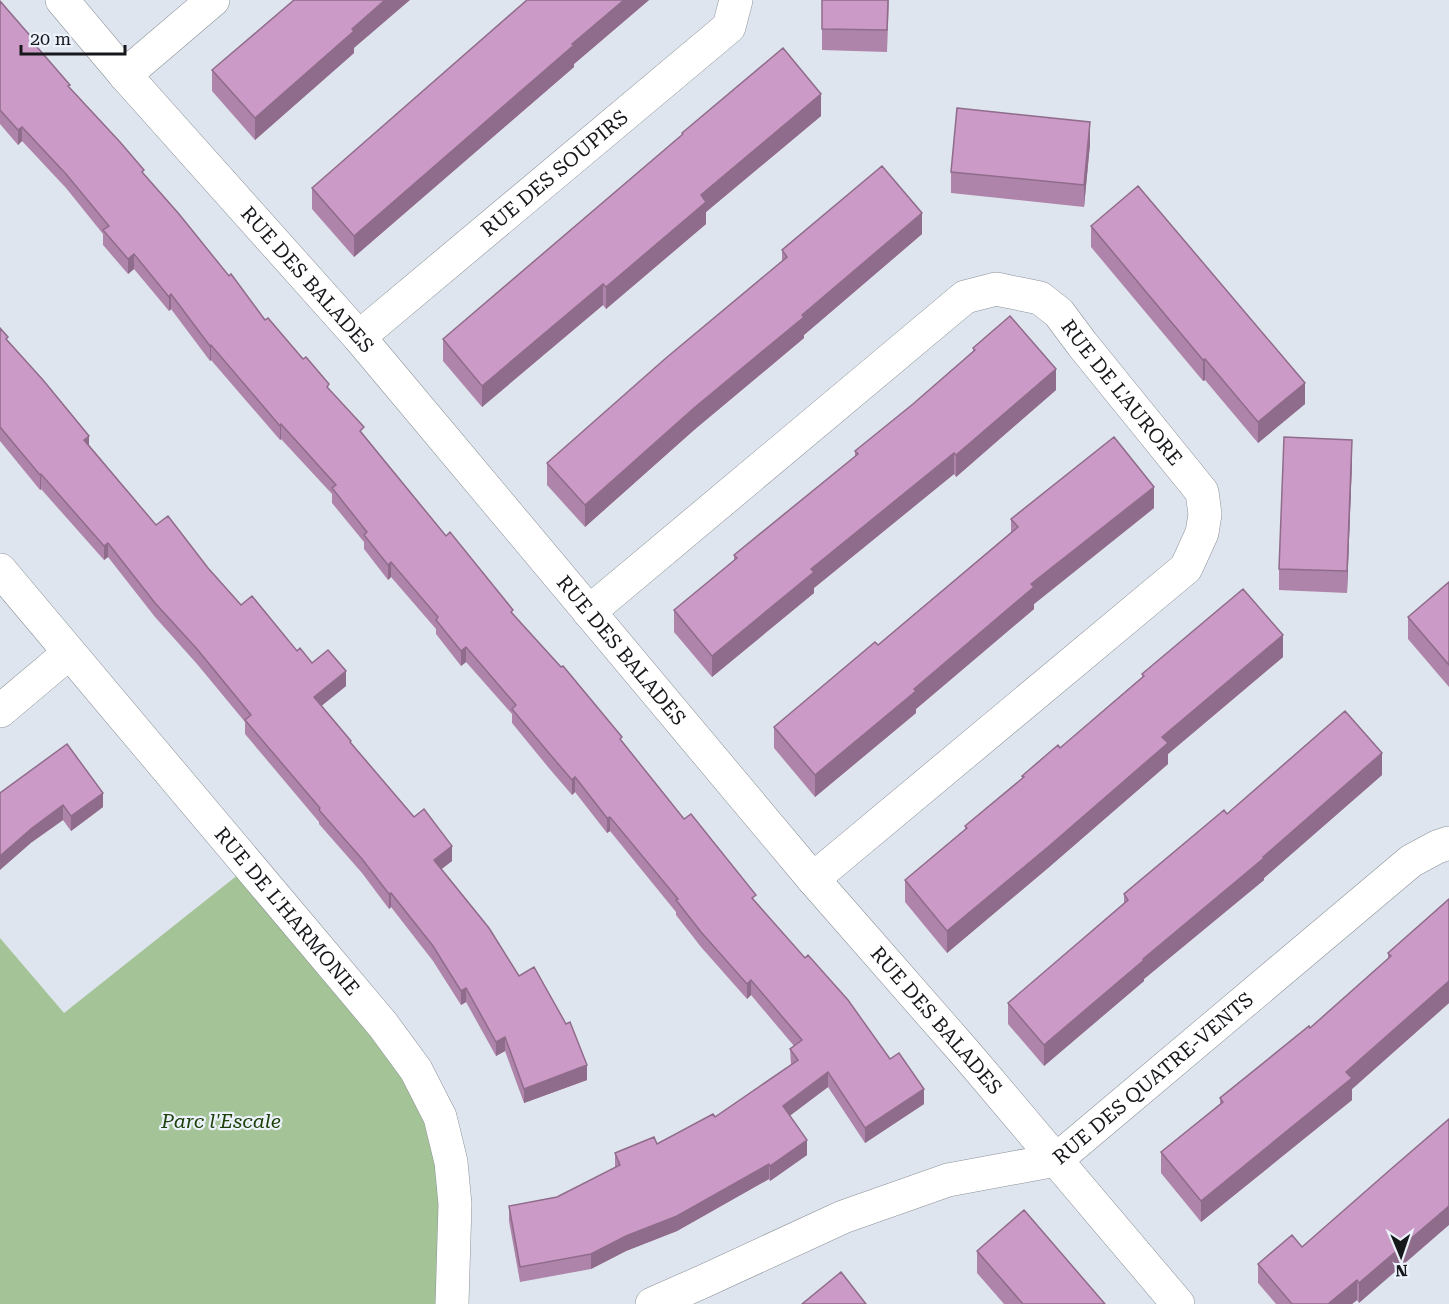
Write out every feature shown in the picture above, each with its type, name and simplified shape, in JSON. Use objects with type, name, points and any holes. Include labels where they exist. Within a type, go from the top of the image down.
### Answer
[{"type":"street","name":"RUE DES BALADES","points":[[62,0],[125,75],[359,337],[813,879],[968,1056],[1178,1304]]},
{"type":"street","points":[[125,75],[213,0]]},
{"type":"street","name":"RUE DES SOUPIRS","points":[[359,337],[729,27],[736,0]]},
{"type":"street","name":"RUE DE L'AURORE","points":[[589,612],[965,297],[996,289],[1040,298],[1059,313],[1203,492],[1205,514],[1202,533],[1186,568],[813,879]]},
{"type":"street","name":"RUE DE L'HARMONIE","points":[[0,570],[383,1025],[416,1070],[440,1117],[451,1162],[455,1204],[452,1304]]},
{"type":"street","points":[[0,711],[69,653]]},
{"type":"street","name":"RUE DES QUATRE-VENTS","points":[[652,1304],[708,1293],[843,1217],[948,1180],[1056,1160],[1411,861],[1449,843]]},
{"type":"green space","name":"Parc l'Escale","points":[[249,866],[440,1117],[452,1304],[0,1304],[0,938],[64,1013]]},
{"type":"building","points":[[294,0],[385,0],[352,29],[354,31],[255,118],[212,70]]},
{"type":"building","points":[[527,0],[624,0],[354,236],[312,188]]},
{"type":"building","points":[[822,0],[888,0],[887,30],[822,29]]},
{"type":"building","points":[[0,1],[70,85],[68,86],[144,170],[142,172],[229,276],[231,274],[265,320],[268,318],[303,359],[306,357],[329,384],[327,387],[364,427],[360,431],[446,536],[450,532],[513,610],[511,612],[561,667],[563,666],[622,737],[620,739],[684,819],[691,814],[756,895],[752,898],[805,958],[808,955],[848,1000],[890,1059],[899,1053],[924,1089],[865,1128],[828,1072],[783,1106],[807,1140],[770,1166],[769,1164],[677,1216],[626,1236],[591,1254],[520,1267],[509,1206],[557,1197],[620,1165],[615,1153],[654,1137],[657,1144],[713,1114],[715,1117],[798,1060],[790,1049],[802,1040],[751,980],[747,984],[701,932],[676,900],[678,899],[610,817],[607,818],[575,777],[572,780],[512,709],[516,705],[466,647],[461,651],[436,620],[438,617],[391,562],[388,565],[364,535],[367,532],[332,488],[336,485],[281,424],[280,426],[210,346],[171,294],[169,297],[134,254],[128,259],[103,230],[109,226],[66,174],[22,127],[18,130],[0,110]]},
{"type":"building","points":[[783,48],[821,94],[701,195],[706,202],[606,287],[603,284],[482,386],[443,339]]},
{"type":"building","points":[[957,108],[1090,122],[1084,185],[951,172]]},
{"type":"building","points":[[882,166],[922,213],[802,315],[804,317],[694,408],[585,505],[547,463],[666,358],[787,257],[782,250]]},
{"type":"building","points":[[1138,186],[1305,383],[1258,422],[1091,226]]},
{"type":"building","points":[[1010,316],[1056,369],[956,455],[954,453],[811,569],[814,572],[712,656],[674,610],[737,558],[734,555],[858,454],[855,451],[975,350],[973,348]]},
{"type":"building","points":[[0,328],[8,337],[6,339],[89,436],[84,440],[156,525],[168,516],[208,568],[241,605],[252,596],[297,651],[300,648],[312,663],[328,650],[346,671],[314,697],[414,817],[424,809],[452,846],[434,860],[489,928],[519,976],[534,967],[566,1024],[570,1022],[587,1065],[524,1089],[505,1037],[496,1042],[466,988],[461,991],[433,946],[391,893],[389,894],[245,720],[251,715],[197,649],[155,603],[108,543],[104,546],[0,427]]},
{"type":"building","points":[[1114,437],[1154,487],[1031,584],[1034,587],[914,689],[916,691],[815,775],[774,727],[875,642],[878,645],[1018,527],[1011,519]]},
{"type":"building","points":[[1284,437],[1352,440],[1347,571],[1279,569]]},
{"type":"building","points":[[1449,582],[1449,665],[1408,617]]},
{"type":"building","points":[[1243,589],[1283,635],[1162,737],[1168,743],[947,931],[905,880],[967,828],[965,826],[1024,777],[1022,776],[1058,745],[1060,748],[1144,676],[1142,674]]},
{"type":"building","points":[[1345,711],[1382,753],[1264,858],[1044,1045],[1008,1003],[1128,900],[1124,894],[1224,810],[1227,814]]},
{"type":"building","points":[[67,744],[103,793],[71,816],[63,805],[0,856],[0,793]]},
{"type":"building","points":[[1449,899],[1449,981],[1346,1072],[1352,1078],[1201,1201],[1161,1152],[1223,1102],[1220,1098],[1309,1026],[1310,1028],[1391,956],[1388,953]]},
{"type":"building","points":[[1449,1119],[1449,1206],[1359,1283],[1357,1280],[1328,1304],[1292,1304],[1258,1264],[1292,1235],[1302,1247]]},
{"type":"building","points":[[1024,1210],[1105,1304],[1023,1304],[977,1251]]},
{"type":"building","points":[[841,1272],[866,1304],[802,1304]]}]
